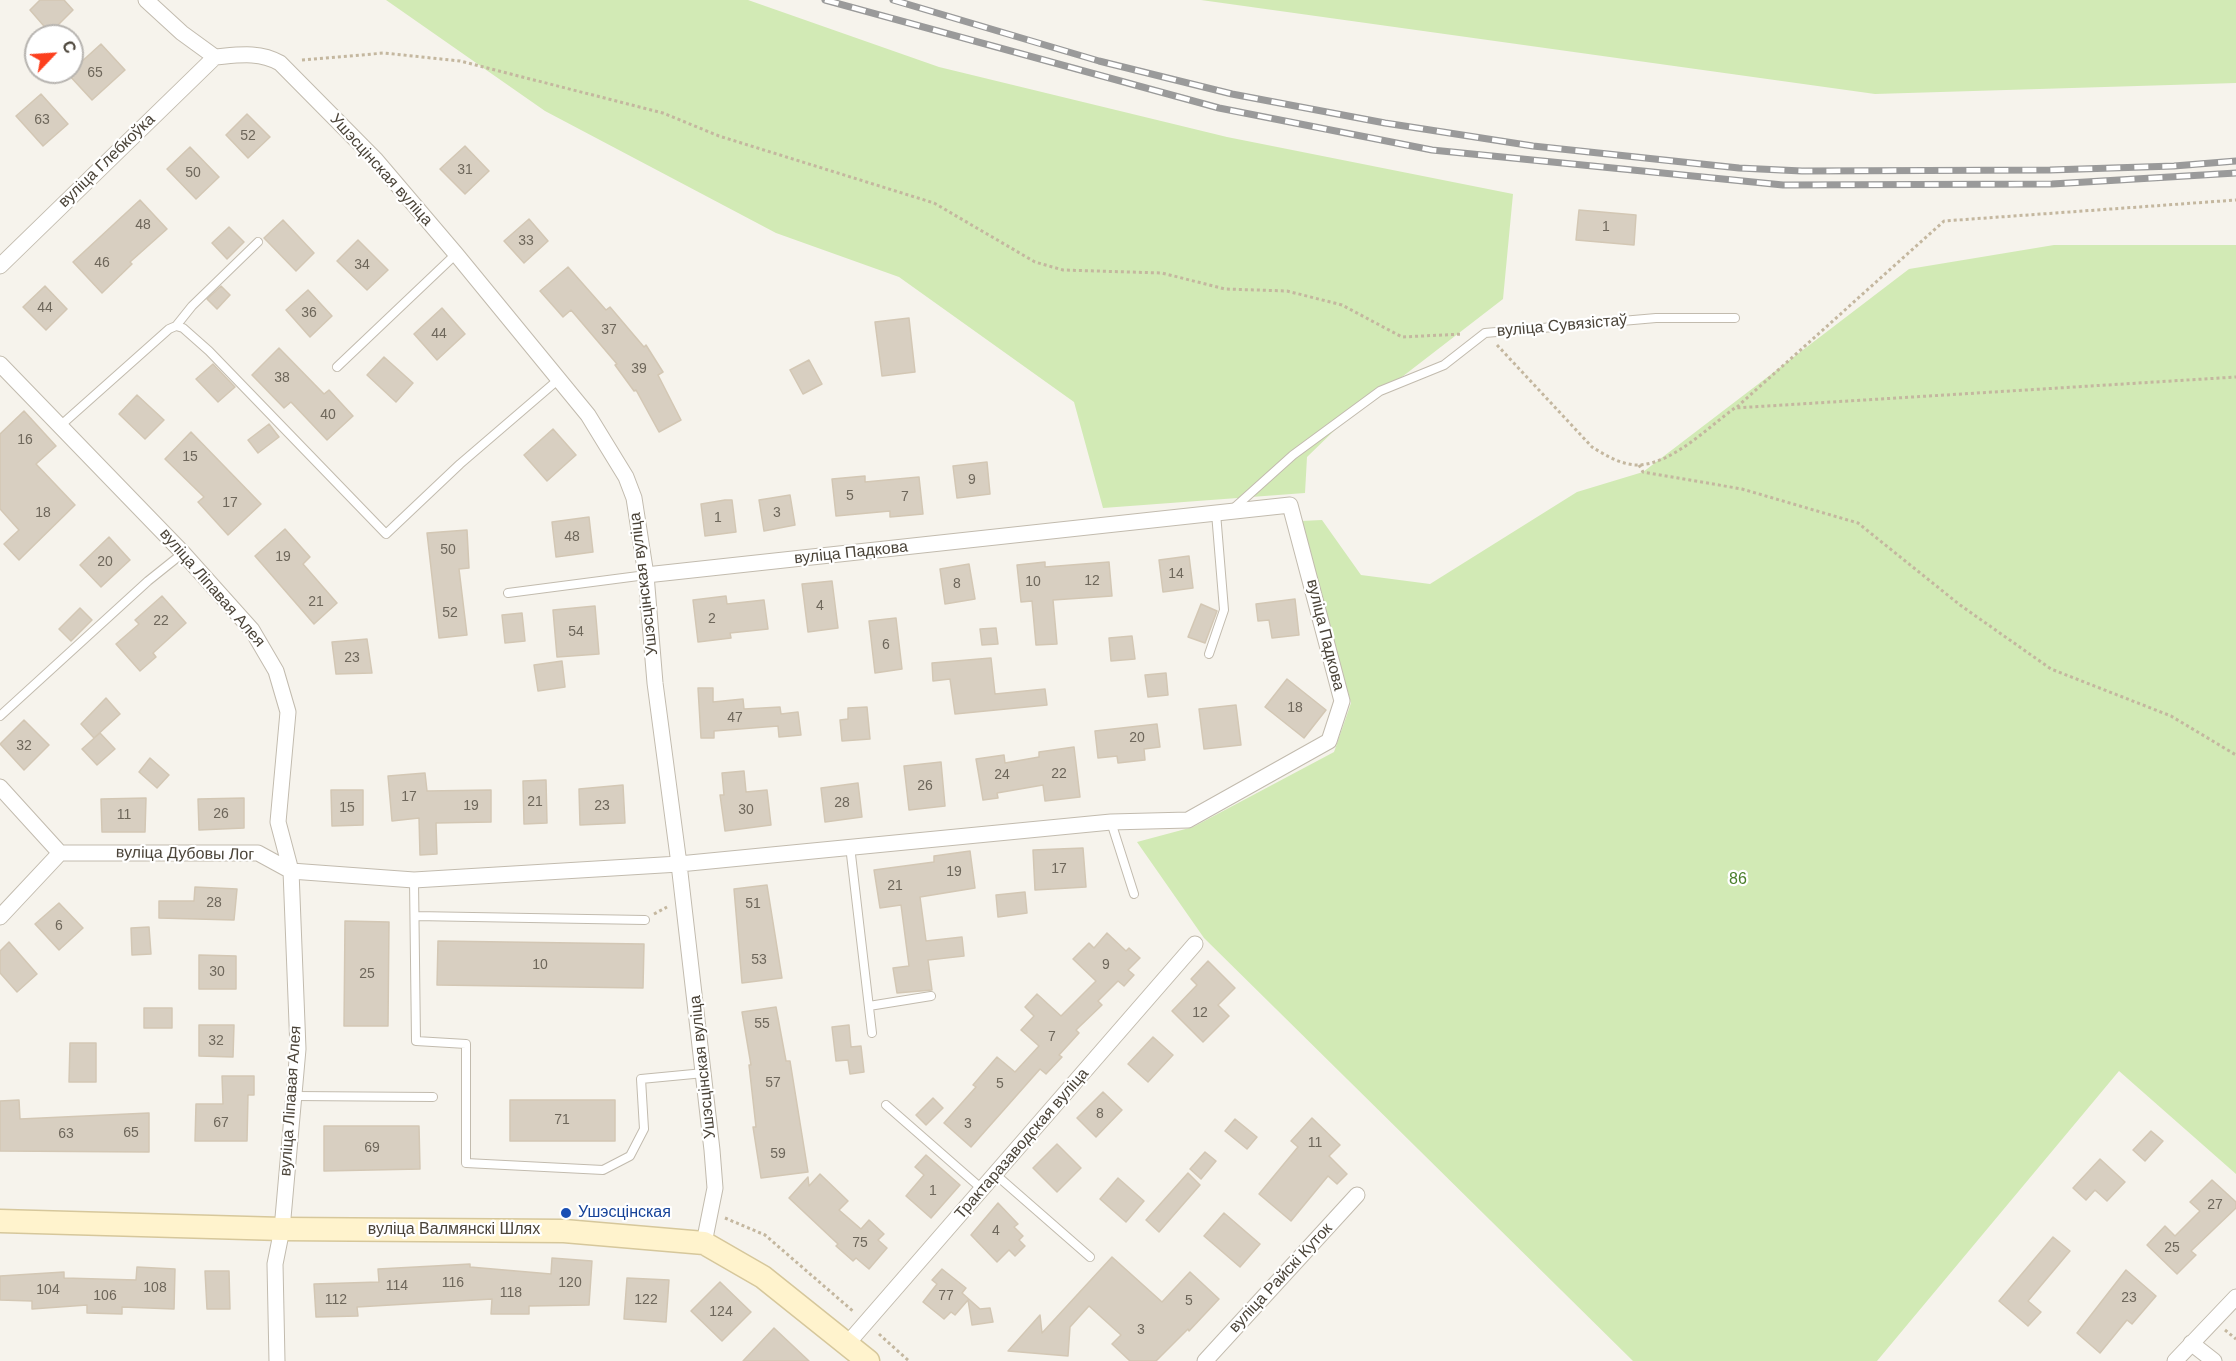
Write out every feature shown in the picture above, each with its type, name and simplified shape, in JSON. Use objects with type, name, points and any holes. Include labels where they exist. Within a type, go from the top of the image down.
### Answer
[{"type":"street","points":[[146,0],[182,33],[215,57]]},
{"type":"street","name":"Ушэсцінская вуліца","points":[[215,57],[250,53],[269,56],[280,63],[376,160],[588,415],[626,477],[634,498],[646,575],[655,683],[704,1073],[715,1188],[704,1243]]},
{"type":"street","name":"вуліца Глебкоўка","points":[[0,266],[215,57]]},
{"type":"street","name":"вуліца Ліпавая Алея","points":[[0,364],[183,553],[252,630],[276,671],[288,712],[278,822],[291,871],[298,1049],[282,1229],[275,1264],[277,1361]]},
{"type":"street","name":"вуліца Падкова","points":[[646,575],[1290,505],[1342,701],[1329,741],[1188,820],[1111,822],[679,864]]},
{"type":"street","points":[[0,787],[60,854],[0,916]]},
{"type":"street","name":"вуліца Дубовы Лог","points":[[60,854],[258,853],[291,871],[414,880],[679,864]]},
{"type":"street","name":"Трактаразаводская вуліца","points":[[848,1343],[1195,944]]},
{"type":"street","name":"вуліца Райскі Куток","points":[[1205,1361],[1357,1195]]},
{"type":"street","name":"вуліца Валмянскі Шлях","points":[[0,1221],[282,1229],[564,1231],[704,1243],[763,1277],[868,1361]]},
{"type":"street","points":[[2175,1361],[2236,1297]]},
{"type":"street","points":[[2191,1343],[2214,1361]]},
{"type":"lane","points":[[60,426],[176,326],[192,306],[258,242]]},
{"type":"lane","points":[[337,367],[456,254]]},
{"type":"lane","name":"вуліца Сувязістаў","points":[[1223,512],[1293,455],[1380,391],[1444,365],[1485,333],[1656,318],[1735,318]]},
{"type":"lane","points":[[176,326],[183,328],[209,351],[386,534],[460,464],[559,379]]},
{"type":"lane","points":[[1209,654],[1224,610],[1223,512]]},
{"type":"lane","points":[[0,716],[148,581],[183,553]]},
{"type":"lane","points":[[508,593],[646,575]]},
{"type":"lane","points":[[1111,822],[1134,894]]},
{"type":"lane","points":[[850,846],[872,1033]]},
{"type":"lane","points":[[414,880],[416,1041],[466,1044],[466,1162],[603,1170],[630,1156],[644,1129],[641,1078],[704,1073]]},
{"type":"lane","points":[[415,916],[645,920]]},
{"type":"lane","points":[[869,1006],[931,996]]},
{"type":"lane","points":[[294,1096],[434,1097]]},
{"type":"lane","points":[[886,1105],[982,1189]]},
{"type":"lane","points":[[996,1174],[1090,1257]]},
{"type":"path","points":[[280,63],[384,53],[460,61],[663,113],[719,136],[934,203],[1035,262],[1063,270],[1162,273],[1186,277],[1225,289],[1287,291],[1342,304],[1402,337],[1485,333],[1592,447],[1608,458],[1639,465],[1669,456],[1735,408],[1944,221],[2236,200]]},
{"type":"path","points":[[1735,408],[2236,377]]},
{"type":"path","points":[[1639,465],[1643,472],[1742,489],[1858,523],[1960,605],[2051,669],[2171,716],[2236,755]]},
{"type":"path","points":[[645,920],[683,898]]},
{"type":"path","points":[[709,1213],[750,1226],[765,1235],[909,1361]]},
{"type":"green space","points":[[386,0],[748,0],[939,67],[1227,137],[1513,194],[1503,299],[1341,424],[1307,457],[1305,493],[1103,508],[1074,402],[899,277],[776,233],[545,111]]},
{"type":"green space","points":[[1201,0],[2236,0],[2236,83],[1875,94]]},
{"type":"green space","name":"86","points":[[2054,245],[2236,245],[2236,1174],[2119,1071],[1877,1361],[1633,1361],[1204,938],[1137,842],[1193,827],[1334,752],[1351,703],[1301,521],[1322,520],[1361,575],[1430,584],[1577,492],[1643,472],[1909,269]]},
{"type":"building","points":[[40,0],[64,0],[73,10],[59,24],[42,24],[30,10]]},
{"type":"building","points":[[101,44],[125,70],[92,100],[77,84],[84,84],[84,59]]},
{"type":"building","points":[[41,94],[68,124],[43,146],[16,116]]},
{"type":"building","points":[[247,114],[270,137],[248,158],[226,135]]},
{"type":"building","points":[[465,146],[489,171],[465,194],[440,169]]},
{"type":"building","points":[[190,147],[219,177],[196,199],[167,169]]},
{"type":"building","points":[[140,200],[167,229],[130,262],[132,264],[102,293],[73,262]]},
{"type":"building","points":[[1579,210],[1636,215],[1634,245],[1576,240]]},
{"type":"building","points":[[529,219],[548,241],[524,263],[504,241]]},
{"type":"building","points":[[283,220],[314,253],[296,271],[264,238]]},
{"type":"building","points":[[229,227],[244,242],[227,259],[212,243]]},
{"type":"building","points":[[358,240],[388,270],[367,290],[337,261]]},
{"type":"building","points":[[568,267],[606,310],[610,307],[644,347],[646,345],[663,372],[658,375],[681,420],[659,432],[636,390],[634,391],[615,365],[617,364],[571,310],[563,317],[540,291]]},
{"type":"building","points":[[45,286],[67,309],[46,330],[23,307]]},
{"type":"building","points":[[221,286],[230,295],[217,309],[207,299]]},
{"type":"building","points":[[308,290],[332,316],[310,337],[286,310]]},
{"type":"building","points":[[442,308],[465,334],[437,360],[414,334]]},
{"type":"building","points":[[909,318],[915,372],[882,376],[875,322]]},
{"type":"building","points":[[279,348],[324,394],[329,390],[353,416],[327,440],[291,402],[284,408],[252,375]]},
{"type":"building","points":[[384,357],[413,383],[396,402],[367,375]]},
{"type":"building","points":[[809,360],[822,384],[803,394],[790,370]]},
{"type":"building","points":[[213,364],[235,387],[218,402],[196,379]]},
{"type":"building","points":[[137,395],[164,420],[145,439],[119,414]]},
{"type":"building","points":[[24,411],[56,446],[36,464],[75,505],[19,560],[4,544],[19,530],[0,509],[0,434]]},
{"type":"building","points":[[269,424],[279,437],[258,453],[248,440]]},
{"type":"building","points":[[553,429],[576,455],[547,481],[524,455]]},
{"type":"building","points":[[191,432],[261,504],[228,535],[198,502],[204,497],[165,459]]},
{"type":"building","points":[[987,462],[990,494],[957,498],[953,466]]},
{"type":"building","points":[[865,476],[865,482],[919,477],[923,514],[890,517],[890,511],[836,516],[832,479]]},
{"type":"building","points":[[790,495],[795,525],[764,531],[759,500]]},
{"type":"building","points":[[732,500],[736,532],[705,536],[701,504]]},
{"type":"building","points":[[589,517],[593,552],[556,557],[552,522]]},
{"type":"building","points":[[285,529],[310,557],[303,564],[337,603],[314,624],[255,556]]},
{"type":"building","points":[[467,530],[469,568],[459,569],[467,635],[439,638],[427,533]]},
{"type":"building","points":[[109,537],[130,560],[101,587],[80,565]]},
{"type":"building","points":[[1189,556],[1193,588],[1163,592],[1159,560]]},
{"type":"building","points":[[1045,562],[1045,567],[1109,562],[1112,596],[1053,600],[1057,644],[1036,645],[1032,601],[1021,602],[1017,565]]},
{"type":"building","points":[[969,564],[975,599],[945,604],[940,569]]},
{"type":"building","points":[[832,581],[838,628],[808,632],[802,584]]},
{"type":"building","points":[[162,596],[186,623],[153,653],[156,657],[140,671],[116,644],[139,624],[135,620]]},
{"type":"building","points":[[726,596],[727,604],[764,600],[768,629],[730,633],[731,638],[698,642],[693,600]]},
{"type":"building","points":[[1295,599],[1299,635],[1272,638],[1269,620],[1258,621],[1256,604]]},
{"type":"building","points":[[1201,604],[1217,611],[1205,643],[1188,637]]},
{"type":"building","points":[[595,606],[599,654],[557,657],[553,610]]},
{"type":"building","points":[[80,608],[92,620],[71,641],[59,629]]},
{"type":"building","points":[[522,613],[525,641],[505,643],[502,615]]},
{"type":"building","points":[[896,618],[902,669],[875,673],[869,621]]},
{"type":"building","points":[[996,628],[998,644],[982,645],[980,629]]},
{"type":"building","points":[[1132,636],[1135,659],[1111,661],[1109,638]]},
{"type":"building","points":[[367,639],[372,673],[336,674],[332,642]]},
{"type":"building","points":[[991,658],[995,694],[1045,689],[1047,705],[955,714],[950,679],[933,681],[932,663]]},
{"type":"building","points":[[562,661],[565,687],[538,691],[534,665]]},
{"type":"building","points":[[1166,673],[1168,695],[1148,697],[1145,675]]},
{"type":"building","points":[[1287,679],[1326,710],[1304,738],[1265,707]]},
{"type":"building","points":[[698,688],[713,688],[713,702],[743,699],[744,709],[780,707],[781,714],[798,712],[801,735],[779,737],[778,726],[714,731],[714,738],[701,738]]},
{"type":"building","points":[[106,698],[120,714],[94,738],[81,724]]},
{"type":"building","points":[[1236,705],[1241,745],[1204,749],[1199,709]]},
{"type":"building","points":[[867,707],[870,739],[842,741],[840,720],[848,719],[848,708]]},
{"type":"building","points":[[24,720],[49,745],[24,770],[0,744]]},
{"type":"building","points":[[1157,724],[1160,747],[1144,749],[1145,760],[1118,763],[1117,756],[1098,758],[1095,731]]},
{"type":"building","points":[[100,733],[115,749],[97,765],[82,749]]},
{"type":"building","points":[[1074,747],[1080,797],[1045,801],[1043,785],[997,793],[998,798],[983,800],[976,759],[1004,755],[1005,763],[1039,757],[1039,752]]},
{"type":"building","points":[[150,758],[169,775],[157,788],[139,772]]},
{"type":"building","points":[[941,762],[945,806],[909,810],[904,766]]},
{"type":"building","points":[[744,771],[746,792],[767,790],[771,825],[725,831],[720,795],[724,795],[722,773]]},
{"type":"building","points":[[425,773],[427,791],[491,790],[491,822],[436,823],[437,854],[420,855],[419,818],[392,821],[388,776]]},
{"type":"building","points":[[546,780],[547,823],[524,824],[523,781]]},
{"type":"building","points":[[858,783],[862,817],[825,822],[821,788]]},
{"type":"building","points":[[623,785],[625,823],[580,825],[579,789]]},
{"type":"building","points":[[331,790],[363,790],[363,825],[332,826]]},
{"type":"building","points":[[146,798],[145,832],[102,832],[101,799]]},
{"type":"building","points":[[244,798],[244,828],[199,830],[198,799]]},
{"type":"building","points":[[1083,848],[1086,887],[1035,890],[1033,850]]},
{"type":"building","points":[[970,851],[975,888],[920,897],[926,941],[962,937],[964,956],[928,960],[932,990],[897,993],[893,968],[909,966],[901,905],[880,908],[874,870],[934,862],[934,856]]},
{"type":"building","points":[[767,885],[782,978],[742,983],[734,889]]},
{"type":"building","points":[[195,887],[237,889],[234,920],[159,918],[159,901],[194,901]]},
{"type":"building","points":[[1025,892],[1027,913],[998,917],[996,895]]},
{"type":"building","points":[[59,903],[83,928],[59,950],[35,924]]},
{"type":"building","points":[[345,921],[389,922],[388,1026],[344,1026]]},
{"type":"building","points":[[149,927],[151,954],[132,955],[131,928]]},
{"type":"building","points":[[1107,933],[1126,951],[1129,948],[1140,958],[1128,970],[1134,975],[1124,986],[1118,981],[1098,1001],[1102,1005],[1076,1030],[1079,1033],[1059,1055],[1062,1057],[1046,1074],[1040,1069],[971,1147],[944,1123],[976,1087],[973,1085],[997,1057],[1015,1072],[1039,1046],[1021,1030],[1034,1016],[1025,1007],[1037,994],[1061,1016],[1096,981],[1073,959],[1089,943],[1094,948]]},
{"type":"building","points":[[438,941],[644,944],[643,988],[437,985]]},
{"type":"building","points":[[9,942],[37,974],[17,992],[0,973],[0,951]]},
{"type":"building","points":[[199,955],[236,956],[236,989],[199,989]]},
{"type":"building","points":[[1208,961],[1235,988],[1218,1005],[1229,1016],[1203,1042],[1172,1011],[1197,985],[1191,979]]},
{"type":"building","points":[[776,1007],[786,1061],[790,1061],[808,1172],[761,1178],[753,1127],[756,1127],[749,1065],[751,1065],[742,1012]]},
{"type":"building","points":[[144,1008],[172,1008],[172,1028],[144,1028]]},
{"type":"building","points":[[199,1025],[234,1025],[233,1057],[199,1056]]},
{"type":"building","points":[[849,1025],[851,1047],[861,1046],[864,1072],[850,1074],[848,1060],[836,1061],[832,1027]]},
{"type":"building","points":[[1153,1037],[1173,1055],[1148,1082],[1128,1064]]},
{"type":"building","points":[[70,1043],[96,1043],[96,1082],[69,1082]]},
{"type":"building","points":[[222,1076],[254,1076],[254,1095],[248,1095],[247,1141],[195,1141],[196,1104],[223,1104]]},
{"type":"building","points":[[1103,1092],[1122,1110],[1096,1137],[1077,1118]]},
{"type":"building","points":[[933,1098],[943,1108],[926,1125],[916,1115]]},
{"type":"building","points":[[19,1100],[20,1119],[149,1113],[149,1152],[0,1151],[0,1101]]},
{"type":"building","points":[[510,1100],[615,1100],[615,1141],[510,1141]]},
{"type":"building","points":[[1312,1118],[1340,1145],[1329,1156],[1347,1174],[1337,1184],[1328,1176],[1291,1221],[1259,1194],[1298,1147],[1291,1141]]},
{"type":"building","points":[[1235,1119],[1257,1137],[1247,1149],[1225,1131]]},
{"type":"building","points":[[324,1126],[419,1126],[420,1169],[324,1171]]},
{"type":"building","points":[[2151,1131],[2163,1141],[2145,1161],[2133,1150]]},
{"type":"building","points":[[1057,1144],[1081,1168],[1057,1192],[1033,1168]]},
{"type":"building","points":[[1205,1152],[1216,1161],[1201,1179],[1190,1169]]},
{"type":"building","points":[[926,1155],[960,1185],[931,1218],[906,1196],[924,1175],[915,1167]]},
{"type":"building","points":[[2100,1159],[2125,1182],[2107,1201],[2095,1190],[2086,1200],[2073,1188]]},
{"type":"building","points":[[1188,1173],[1200,1185],[1159,1232],[1146,1220]]},
{"type":"building","points":[[820,1174],[848,1201],[839,1210],[861,1229],[869,1220],[884,1234],[878,1240],[887,1248],[869,1269],[856,1258],[853,1261],[836,1246],[838,1244],[789,1198],[808,1177],[809,1186]]},
{"type":"building","points":[[1118,1178],[1144,1201],[1126,1222],[1100,1199]]},
{"type":"building","points":[[2212,1180],[2236,1202],[2236,1208],[2191,1251],[2196,1255],[2177,1274],[2147,1245],[2165,1226],[2175,1236],[2200,1211],[2190,1202]]},
{"type":"building","points":[[998,1203],[1018,1224],[1014,1227],[1023,1236],[1019,1240],[1025,1246],[1015,1256],[1009,1250],[997,1262],[971,1235]]},
{"type":"building","points":[[1224,1213],[1260,1244],[1240,1267],[1204,1236]]},
{"type":"building","points":[[2053,1237],[2070,1251],[2028,1301],[2041,1312],[2028,1326],[1999,1301]]},
{"type":"building","points":[[1112,1257],[1162,1302],[1190,1272],[1219,1299],[1156,1361],[1130,1361],[1112,1344],[1121,1335],[1089,1306],[1070,1327],[1068,1356],[1008,1351],[1040,1315],[1042,1333]]},
{"type":"building","points":[[552,1258],[592,1261],[589,1305],[529,1306],[529,1314],[491,1314],[492,1299],[357,1307],[358,1316],[316,1317],[314,1284],[379,1282],[378,1269],[470,1264],[470,1267],[551,1274]]},
{"type":"building","points":[[137,1267],[175,1269],[174,1309],[122,1307],[122,1314],[87,1313],[87,1305],[32,1309],[32,1301],[0,1300],[0,1276],[64,1272],[64,1278],[136,1280]]},
{"type":"building","points":[[942,1269],[966,1288],[962,1293],[980,1309],[990,1308],[993,1322],[972,1325],[968,1300],[955,1315],[951,1312],[944,1319],[923,1302],[937,1284],[932,1280]]},
{"type":"building","points":[[2126,1270],[2156,1296],[2132,1324],[2127,1320],[2100,1353],[2077,1333]]},
{"type":"building","points":[[205,1271],[229,1271],[230,1309],[207,1309]]},
{"type":"building","points":[[627,1278],[669,1280],[666,1322],[624,1319]]},
{"type":"building","points":[[720,1282],[751,1312],[722,1341],[691,1311]]},
{"type":"building","points":[[774,1328],[809,1361],[743,1361]]},
{"type":"railway","points":[[825,0],[1219,108],[1432,150],[1783,185],[2052,184],[2236,173]]},
{"type":"railway","points":[[893,0],[1099,61],[1232,94],[1385,123],[1533,146],[1739,168],[1802,171],[2050,170],[2174,166],[2236,161]]},
{"type":"place","name":"Ушэсцінская","points":[[566,1213]]}]
